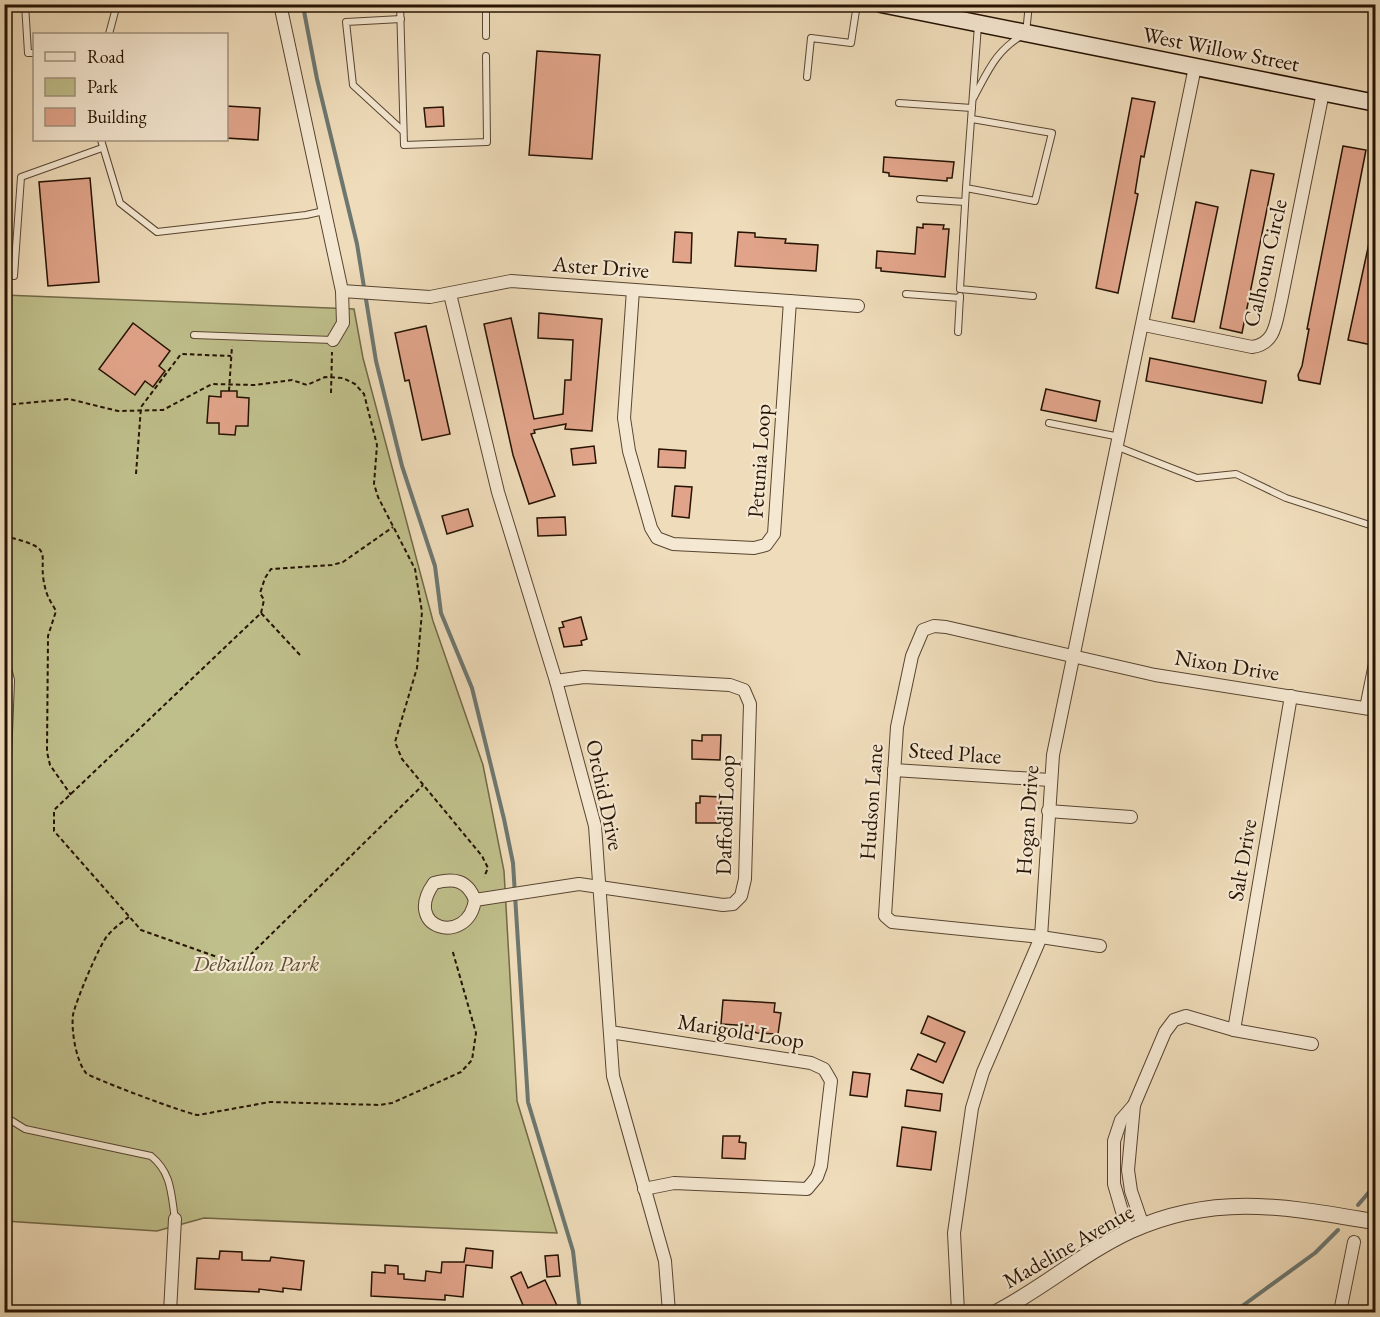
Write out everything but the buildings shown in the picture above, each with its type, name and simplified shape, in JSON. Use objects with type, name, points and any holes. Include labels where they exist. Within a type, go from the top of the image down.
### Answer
[{"type":"main road","name":"West Willow Street","points":[[887,5],[1376,103]]},
{"type":"street","points":[[280,4],[342,291],[343,322],[333,340]]},
{"type":"street","points":[[1144,325],[1195,67]]},
{"type":"street","name":"Calhoun Circle","points":[[1144,325],[1252,347],[1268,341],[1274,333],[1323,92]]},
{"type":"street","name":"Aster Drive","points":[[342,291],[430,297],[512,281],[858,306]]},
{"type":"street","name":"Petunia Loop","points":[[633,290],[624,418],[629,451],[651,528],[657,538],[674,544],[754,548],[766,545],[774,534],[790,301]]},
{"type":"street","name":"Orchid Drive","points":[[450,294],[498,492],[556,681],[595,825],[616,1094],[665,1261],[669,1312]]},
{"type":"street","name":"Hogan Drive","points":[[958,1312],[954,1233],[972,1108],[983,1072],[1041,937],[1050,780],[1073,657],[1144,325]]},
{"type":"street","name":"Hudson Lane","points":[[1073,657],[946,627],[934,626],[923,630],[910,666],[897,728],[885,916],[892,922],[1041,937],[1100,946]]},
{"type":"street","name":"Nixon Drive","points":[[1073,657],[1155,675],[1371,709]]},
{"type":"street","points":[[1371,709],[1376,659]]},
{"type":"street","name":"Daffodil Loop","points":[[475,900],[579,884],[600,885],[723,904],[736,902],[745,879],[750,704],[744,690],[730,685],[584,677],[556,681]]},
{"type":"street","name":"Salt Drive","points":[[1234,1030],[1291,696]]},
{"type":"street","name":"Steed Place","points":[[894,770],[1050,780]]},
{"type":"street","points":[[1048,811],[1131,817]]},
{"type":"street","points":[[449,879],[462,882],[471,890],[475,900],[469,918],[460,925],[445,929],[431,923],[423,910],[425,895],[434,883],[449,879]]},
{"type":"street","points":[[1128,1232],[1115,1191],[1113,1158],[1119,1127],[1134,1105],[1165,1032],[1176,1018],[1186,1016],[1234,1030],[1312,1044]]},
{"type":"street","name":"Marigold Loop","points":[[610,1032],[811,1063],[824,1069],[831,1081],[821,1166],[817,1178],[807,1189],[674,1183],[644,1189]]},
{"type":"street","points":[[1134,1105],[1128,1170],[1131,1191],[1143,1226]]},
{"type":"street","name":"Madeline Avenue","points":[[998,1312],[1128,1232],[1203,1209],[1247,1204],[1292,1208],[1376,1222]]},
{"type":"street","points":[[170,1312],[176,1219]]},
{"type":"street","points":[[1340,1312],[1348,1258],[1354,1242]]},
{"type":"lane","points":[[25,4],[28,53],[33,52]]},
{"type":"lane","points":[[109,33],[117,4]]},
{"type":"lane","points":[[400,4],[404,145],[487,142],[486,56]]},
{"type":"lane","points":[[486,4],[486,36]]},
{"type":"lane","points":[[807,77],[811,38],[851,43],[857,4]]},
{"type":"lane","points":[[973,104],[996,56],[1007,44],[1026,33],[1029,4]]},
{"type":"lane","points":[[401,19],[346,22],[353,85],[403,131]]},
{"type":"lane","points":[[958,332],[978,24]]},
{"type":"lane","points":[[899,103],[973,104]]},
{"type":"lane","points":[[966,188],[1035,201],[1052,133],[972,118]]},
{"type":"lane","points":[[101,141],[120,203],[157,232],[324,211]]},
{"type":"lane","points":[[14,276],[21,177],[102,148]]},
{"type":"lane","points":[[920,199],[966,202]]},
{"type":"lane","points":[[960,289],[1033,296]]},
{"type":"lane","points":[[906,294],[960,298]]},
{"type":"lane","points":[[194,335],[333,340]]},
{"type":"lane","points":[[1049,423],[1119,442],[1197,478],[1236,474],[1286,498],[1376,526]]},
{"type":"lane","points":[[4,653],[11,680],[4,863]]},
{"type":"lane","points":[[4,1116],[25,1129],[151,1156],[162,1166],[168,1179],[176,1219]]},
{"type":"path","points":[[229,391],[232,336]]},
{"type":"path","points":[[330,393],[333,340]]},
{"type":"path","points":[[136,474],[141,410],[181,354],[231,357]]},
{"type":"path","points":[[4,405],[69,399],[118,411],[163,410],[181,403],[206,386],[255,385],[292,380],[307,385],[324,377],[343,378],[355,384],[364,394],[377,446],[374,484],[378,497],[415,569],[422,612],[417,668],[395,742],[402,759],[482,856],[488,868],[484,877]]},
{"type":"path","points":[[393,527],[343,562],[332,565],[271,569],[260,593],[264,606],[261,613],[54,810],[54,831],[141,930],[240,965],[423,785]]},
{"type":"path","points":[[4,536],[30,542],[38,546],[43,553],[47,593],[56,611],[48,636],[47,752],[50,765],[71,795]]},
{"type":"path","points":[[261,613],[300,655]]},
{"type":"path","points":[[129,916],[103,942],[75,1009],[74,1024],[80,1062],[94,1079],[134,1091],[187,1114],[198,1115],[270,1102],[380,1105],[392,1103],[461,1072],[472,1060],[476,1033],[452,949]]},
{"type":"green space","name":"Debaillon Park","points":[[4,295],[354,309],[363,358],[433,621],[483,765],[504,871],[517,1101],[557,1233],[204,1218],[157,1231],[5,1221]]},
{"type":"waterway","points":[[304,11],[317,79],[357,244],[376,361],[402,466],[435,566],[441,613],[472,688],[504,819],[513,863],[528,1102],[573,1251],[580,1312]]},
{"type":"waterway","points":[[1358,1205],[1376,1184]]},
{"type":"waterway","points":[[1234,1312],[1315,1253],[1338,1230]]}]
